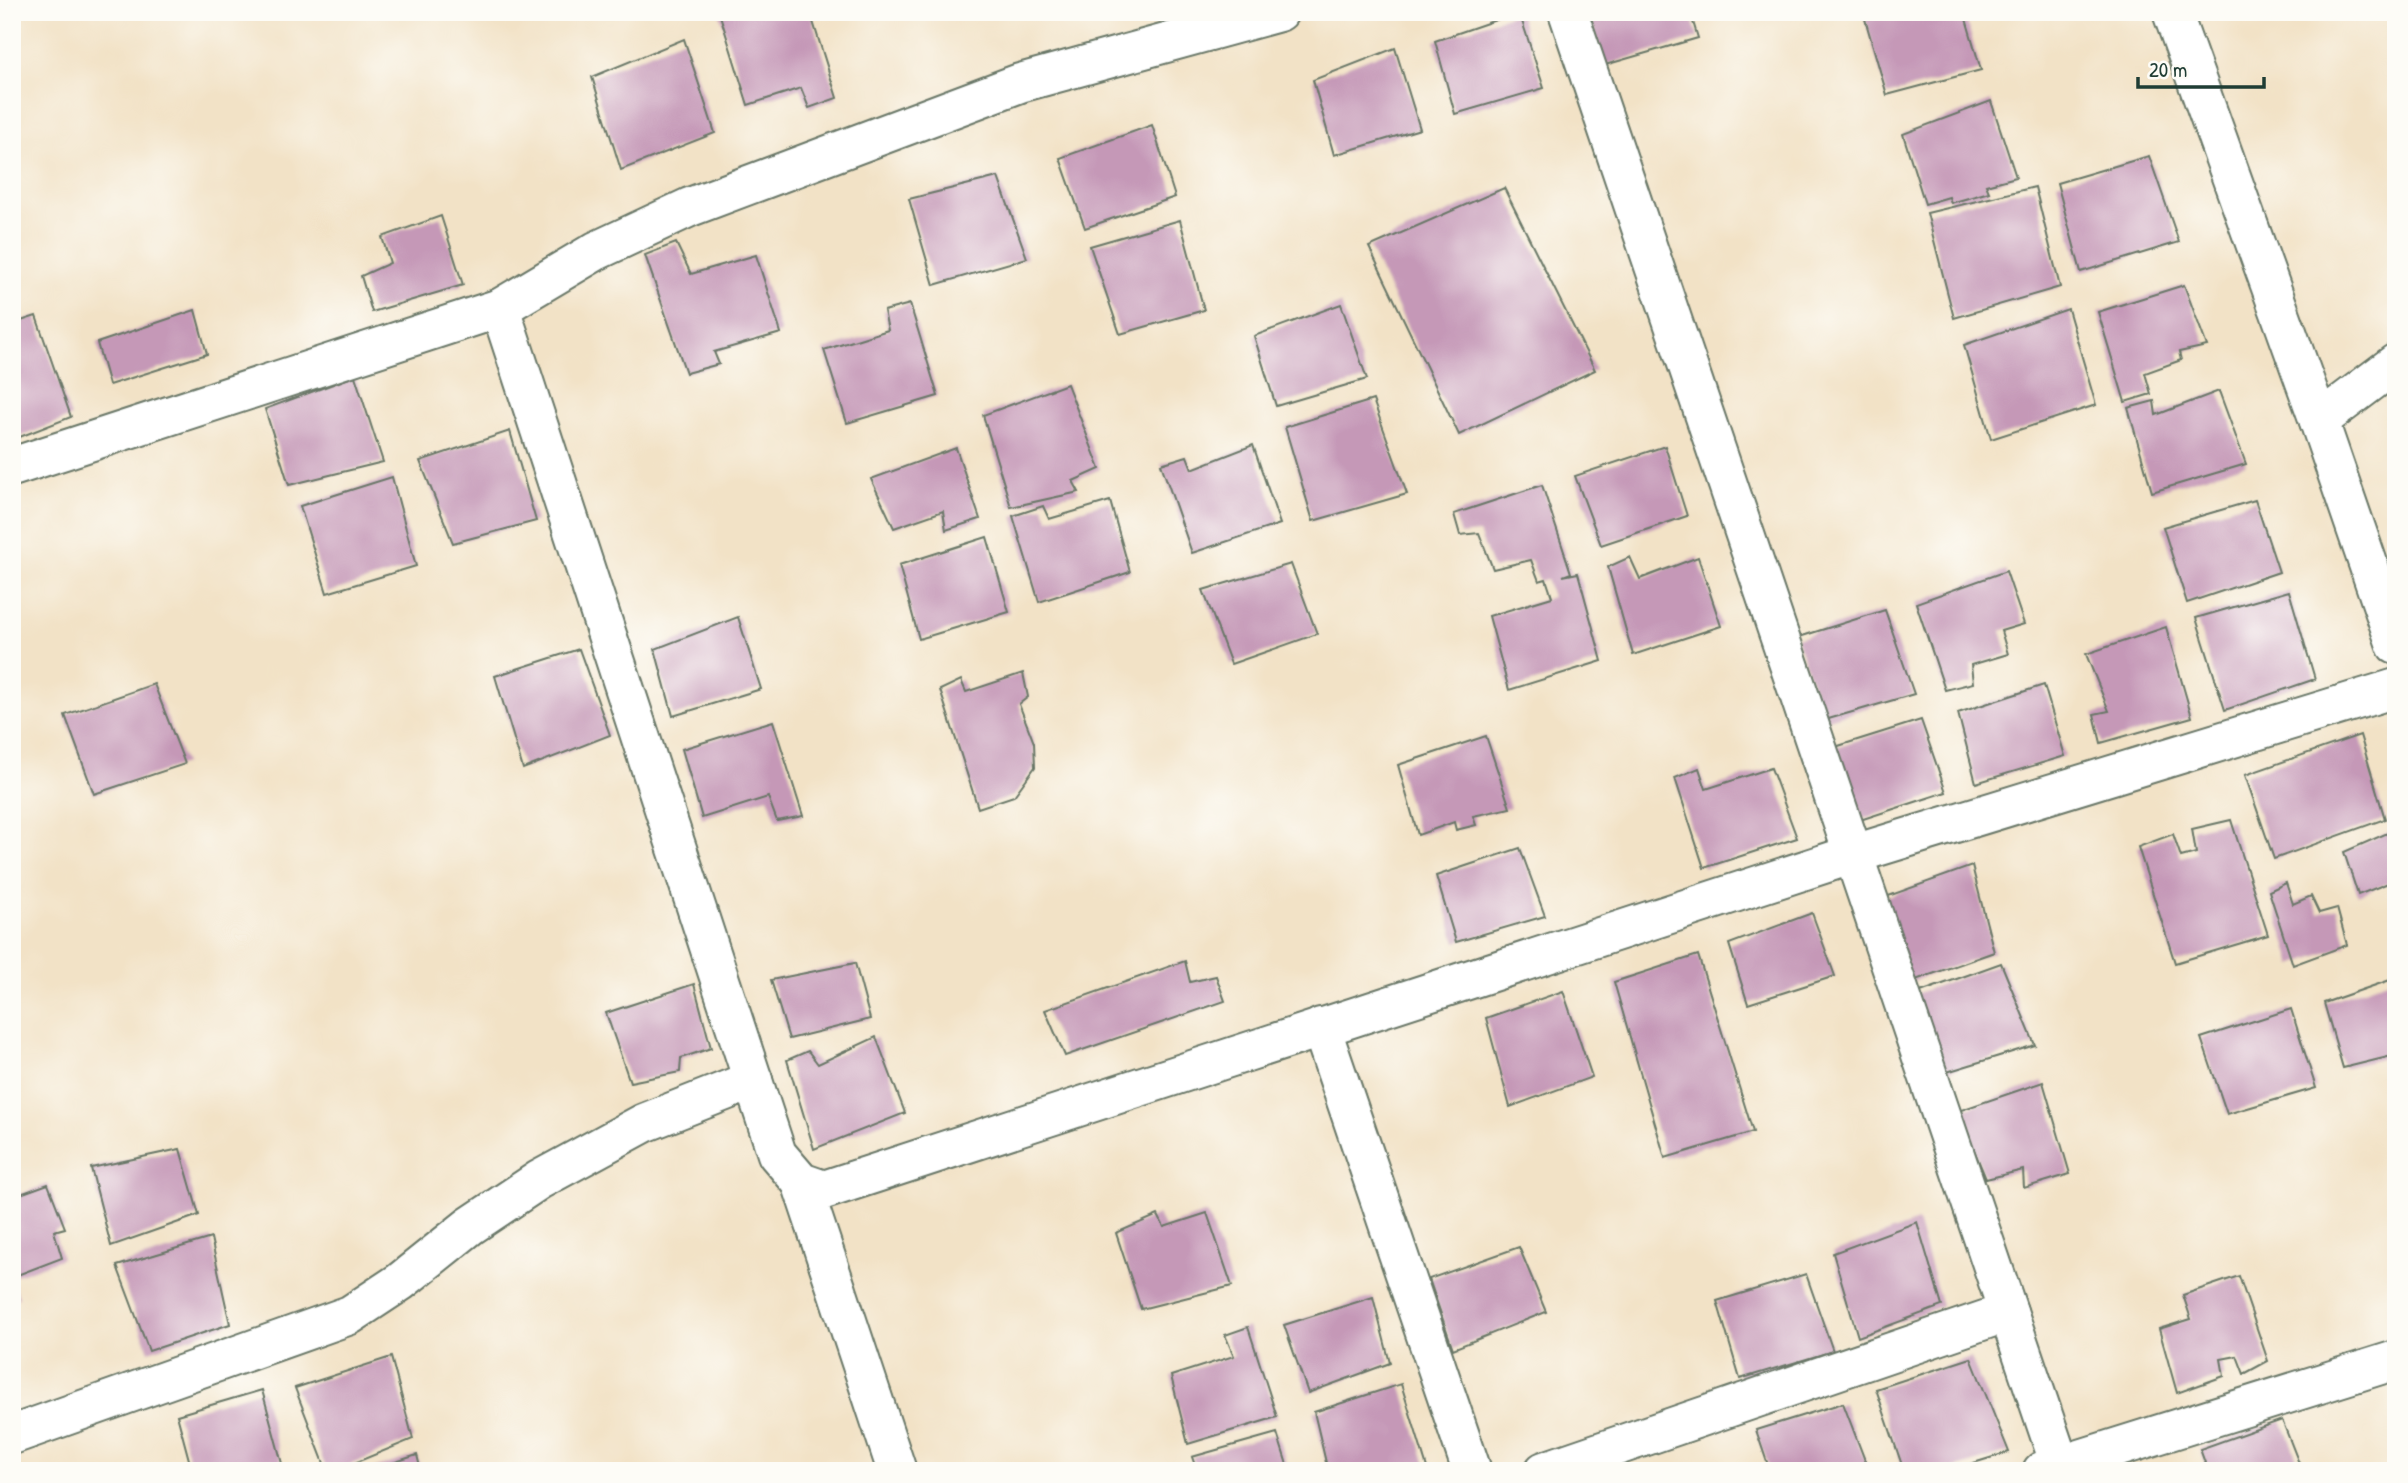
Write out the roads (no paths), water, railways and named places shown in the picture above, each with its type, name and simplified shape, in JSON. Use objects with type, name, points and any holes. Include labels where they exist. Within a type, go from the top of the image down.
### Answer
[{"type":"street","points":[[12,467],[500,308],[596,251],[690,207],[1020,83],[1279,12]]},
{"type":"street","points":[[1568,12],[2008,1312],[2055,1469],[2396,1360]]},
{"type":"street","points":[[2172,12],[2319,421],[2396,645]]},
{"type":"street","points":[[500,308],[777,1154],[802,1182],[897,1471]]},
{"type":"street","points":[[2319,421],[2396,363]]},
{"type":"street","points":[[802,1182],[824,1190],[1854,854],[2396,688]]},
{"type":"street","points":[[1321,1027],[1472,1471]]},
{"type":"street","points":[[12,1435],[350,1315],[400,1282],[470,1226],[539,1180],[644,1123],[752,1080]]},
{"type":"street","points":[[1544,1471],[2008,1312]]}]
